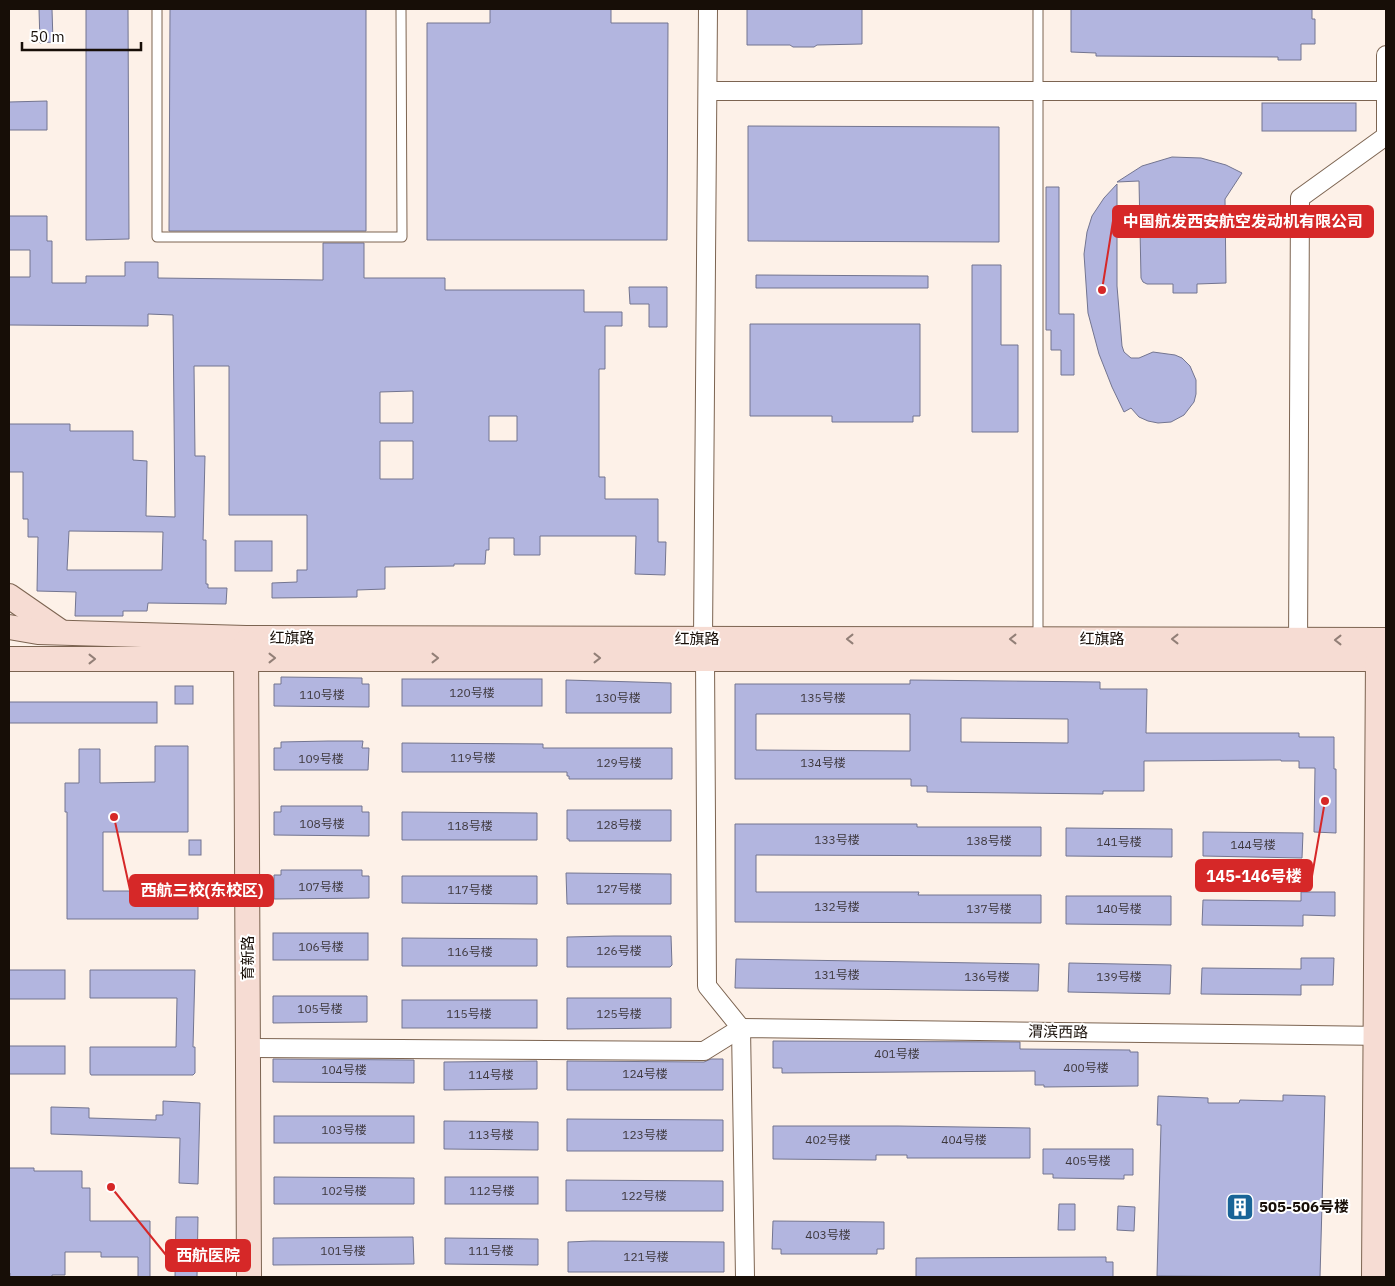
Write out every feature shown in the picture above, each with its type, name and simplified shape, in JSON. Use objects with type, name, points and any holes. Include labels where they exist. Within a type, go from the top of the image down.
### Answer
[{"type":"main road","points":[[9,596],[61,632],[60,659]]},
{"type":"main road","name":"红旗路","points":[[9,627],[38,632],[61,632],[246,648]]},
{"type":"main road","name":"红旗路","points":[[704,649],[1038,639],[1384,653]]},
{"type":"main road","name":"红旗路","points":[[9,659],[60,659],[246,648],[1298,649]]},
{"type":"main road","name":"育新路","points":[[246,648],[249,1277]]},
{"type":"main road","points":[[1374,1277],[1381,1036],[1384,653]]},
{"type":"street","points":[[708,9],[709,91],[704,649],[707,986],[741,1028],[745,1277]]},
{"type":"street","points":[[1298,649],[1300,198],[1386,136],[1386,55]]},
{"type":"street","points":[[709,91],[1386,91]]},
{"type":"street","points":[[248,1048],[704,1050],[741,1028]]},
{"type":"street","name":"渭滨西路","points":[[741,1028],[1381,1036]]},
{"type":"lane","points":[[157,9],[157,237],[402,237],[400,9]]},
{"type":"lane","points":[[1038,9],[1038,639]]},
{"type":"building","points":[[39,9],[52,9],[53,42],[40,43]]},
{"type":"building","points":[[86,9],[128,9],[129,239],[86,240]]},
{"type":"building","points":[[170,9],[366,9],[366,231],[169,231]]},
{"type":"building","points":[[490,9],[611,9],[611,23],[668,23],[667,240],[427,240],[427,23],[490,23]]},
{"type":"building","points":[[747,9],[862,9],[862,44],[817,45],[814,47],[747,45]]},
{"type":"building","points":[[1071,9],[1312,9],[1312,19],[1315,19],[1315,44],[1301,44],[1301,60],[1278,60],[1278,57],[1096,56],[1096,53],[1071,52]]},
{"type":"building","points":[[47,101],[47,130],[9,130],[9,102]]},
{"type":"building","points":[[1262,103],[1356,103],[1356,131],[1262,131]]},
{"type":"building","points":[[748,126],[999,127],[999,242],[748,241]]},
{"type":"building","points":[[1172,157],[1201,158],[1226,165],[1242,173],[1225,199],[1226,283],[1197,284],[1197,293],[1173,293],[1173,284],[1147,284],[1143,282],[1141,278],[1139,181],[1117,182],[1142,166]]},
{"type":"building","points":[[1117,184],[1117,286],[1124,352],[1131,358],[1139,358],[1153,352],[1175,355],[1182,358],[1190,366],[1196,380],[1194,402],[1184,415],[1171,422],[1158,423],[1148,421],[1139,417],[1131,408],[1124,412],[1099,354],[1088,313],[1084,254],[1087,232],[1092,216],[1104,198]]},
{"type":"building","points":[[1046,187],[1059,187],[1059,314],[1074,314],[1074,375],[1061,375],[1061,350],[1051,350],[1051,330],[1046,330]]},
{"type":"building","points":[[9,216],[47,216],[47,241],[52,241],[52,283],[86,283],[86,276],[125,276],[125,262],[158,262],[158,278],[323,280],[323,243],[364,243],[364,278],[445,278],[445,290],[584,290],[584,312],[622,312],[622,326],[605,326],[605,369],[599,369],[599,477],[605,477],[605,499],[658,499],[658,542],[666,542],[665,575],[635,574],[636,536],[540,536],[540,555],[514,555],[514,538],[489,538],[489,550],[486,550],[485,564],[385,567],[385,589],[357,590],[357,597],[272,598],[272,583],[297,582],[297,570],[307,570],[307,515],[229,515],[229,366],[194,366],[195,456],[205,456],[203,540],[206,540],[206,584],[208,584],[208,588],[227,588],[226,604],[148,603],[147,611],[123,611],[123,616],[75,616],[76,592],[37,591],[38,537],[28,537],[28,519],[23,519],[23,472],[9,472],[9,424],[70,424],[70,431],[133,431],[133,460],[147,461],[146,516],[175,517],[173,315],[148,314],[148,326],[9,325],[9,277],[30,277],[30,250],[9,250]],"holes":[[[413,391],[413,423],[380,423],[380,392]],[[489,416],[517,416],[517,441],[489,441]],[[380,441],[413,441],[413,479],[380,479]],[[69,531],[163,532],[162,570],[67,570]]]},
{"type":"building","points":[[972,265],[1001,265],[1001,345],[1018,345],[1018,432],[972,432]]},
{"type":"building","points":[[756,275],[928,276],[928,288],[756,288]]},
{"type":"building","points":[[629,287],[667,287],[667,327],[649,327],[649,304],[630,304]]},
{"type":"building","points":[[750,324],[920,324],[920,416],[913,416],[913,422],[832,422],[832,416],[750,416]]},
{"type":"building","points":[[235,541],[272,541],[272,571],[235,571]]},
{"type":"building","points":[[281,677],[362,678],[362,684],[369,684],[369,707],[274,706],[274,684],[281,684]]},
{"type":"building","points":[[402,679],[542,679],[542,706],[402,706]]},
{"type":"building","points":[[566,680],[671,683],[671,713],[566,713]]},
{"type":"building","points":[[910,680],[1100,682],[1100,689],[1147,689],[1146,733],[1299,733],[1299,737],[1334,737],[1336,833],[1314,832],[1315,768],[1299,768],[1299,761],[1144,761],[1144,791],[1103,791],[1103,794],[927,792],[927,786],[911,786],[911,779],[735,779],[735,684],[910,684]],"holes":[[[756,714],[910,714],[910,751],[756,750]],[[961,718],[1068,719],[1068,743],[961,742]]]},
{"type":"building","points":[[175,686],[193,686],[193,704],[175,704]]},
{"type":"building","points":[[9,702],[157,702],[157,723],[9,723]]},
{"type":"building","points":[[363,741],[362,748],[369,748],[368,770],[274,770],[274,748],[281,748],[281,742]]},
{"type":"building","points":[[402,743],[543,744],[543,748],[672,748],[672,779],[569,779],[567,772],[402,772]]},
{"type":"building","points":[[155,746],[188,746],[188,832],[103,832],[103,891],[137,891],[137,879],[165,879],[165,890],[198,890],[198,919],[67,919],[67,812],[65,812],[65,783],[79,783],[79,749],[100,749],[100,783],[155,782]]},
{"type":"building","points":[[281,806],[362,806],[362,812],[369,812],[369,836],[274,835],[274,812],[281,812]]},
{"type":"building","points":[[567,810],[671,810],[671,841],[569,841],[567,839]]},
{"type":"building","points":[[402,812],[537,813],[537,840],[402,840]]},
{"type":"building","points":[[735,824],[917,824],[917,827],[1041,827],[1041,856],[756,855],[756,892],[919,892],[918,895],[1041,895],[1041,923],[735,922]]},
{"type":"building","points":[[1066,828],[1172,829],[1172,857],[1066,856]]},
{"type":"building","points":[[1203,832],[1303,833],[1302,858],[1203,856]]},
{"type":"building","points":[[189,840],[201,840],[201,855],[189,855]]},
{"type":"building","points":[[281,870],[362,870],[362,876],[369,876],[369,898],[274,899],[274,875],[281,875]]},
{"type":"building","points":[[566,873],[671,874],[671,904],[567,904]]},
{"type":"building","points":[[402,876],[537,876],[537,904],[402,903]]},
{"type":"building","points":[[1301,892],[1335,892],[1335,916],[1303,915],[1303,926],[1202,925],[1203,900],[1301,901]]},
{"type":"building","points":[[1066,896],[1171,896],[1171,925],[1066,924]]},
{"type":"building","points":[[273,933],[368,933],[368,960],[273,960]]},
{"type":"building","points":[[671,936],[672,965],[670,967],[567,967],[567,937]]},
{"type":"building","points":[[402,938],[537,939],[537,966],[402,966]]},
{"type":"building","points":[[1301,958],[1334,958],[1333,985],[1301,985],[1301,995],[1201,994],[1202,968],[1301,969]]},
{"type":"building","points":[[736,959],[1039,964],[1038,991],[735,988]]},
{"type":"building","points":[[1069,963],[1171,965],[1170,994],[1068,992]]},
{"type":"building","points":[[9,970],[65,970],[65,999],[9,999]]},
{"type":"building","points":[[90,970],[195,970],[193,1047],[195,1047],[195,1073],[193,1075],[91,1075],[90,1047],[176,1047],[177,998],[90,998]]},
{"type":"building","points":[[273,996],[367,996],[367,1022],[273,1023]]},
{"type":"building","points":[[567,998],[671,998],[671,1028],[567,1029]]},
{"type":"building","points":[[402,1000],[537,1000],[537,1028],[402,1028]]},
{"type":"building","points":[[773,1041],[1020,1042],[1020,1049],[1130,1050],[1130,1052],[1138,1052],[1138,1086],[1044,1087],[1044,1085],[1035,1085],[1035,1071],[782,1073],[782,1068],[773,1068]]},
{"type":"building","points":[[9,1046],[65,1046],[65,1074],[9,1074]]},
{"type":"building","points":[[273,1059],[414,1060],[414,1083],[273,1082]]},
{"type":"building","points":[[711,1059],[723,1059],[723,1090],[567,1090],[567,1061],[704,1062]]},
{"type":"building","points":[[537,1061],[537,1089],[444,1090],[444,1062]]},
{"type":"building","name":"505-506号楼","points":[[1283,1095],[1325,1096],[1320,1277],[1157,1276],[1161,1125],[1157,1125],[1158,1096],[1208,1098],[1208,1103],[1239,1103],[1240,1100],[1283,1101]]},
{"type":"building","points":[[163,1101],[200,1103],[198,1184],[179,1183],[180,1138],[51,1134],[51,1107],[89,1108],[89,1118],[156,1120],[156,1115],[163,1115]]},
{"type":"building","points":[[274,1116],[414,1116],[414,1143],[274,1143]]},
{"type":"building","points":[[567,1119],[723,1120],[723,1151],[567,1151]]},
{"type":"building","points":[[444,1121],[538,1122],[538,1150],[444,1149]]},
{"type":"building","points":[[773,1126],[1030,1128],[1030,1158],[907,1158],[907,1155],[876,1155],[876,1160],[773,1159]]},
{"type":"building","points":[[1043,1149],[1133,1149],[1133,1175],[1124,1175],[1124,1179],[1053,1178],[1053,1174],[1043,1174]]},
{"type":"building","points":[[9,1168],[34,1168],[34,1171],[82,1171],[82,1188],[90,1188],[90,1221],[150,1221],[150,1277],[138,1277],[138,1257],[101,1257],[101,1252],[65,1252],[65,1275],[52,1275],[52,1277],[10,1277]]},
{"type":"building","points":[[274,1177],[414,1178],[414,1204],[274,1204]]},
{"type":"building","points":[[445,1177],[538,1177],[538,1204],[445,1204]]},
{"type":"building","points":[[566,1180],[723,1181],[723,1211],[566,1211]]},
{"type":"building","points":[[1059,1204],[1075,1204],[1075,1230],[1058,1230]]},
{"type":"building","points":[[1118,1206],[1135,1207],[1134,1231],[1117,1230]]},
{"type":"building","points":[[176,1217],[198,1217],[197,1277],[175,1277]]},
{"type":"building","points":[[773,1221],[884,1222],[884,1249],[877,1249],[877,1254],[781,1254],[781,1249],[772,1249]]},
{"type":"building","points":[[413,1237],[414,1264],[273,1265],[273,1238]]},
{"type":"building","points":[[445,1238],[538,1239],[538,1265],[445,1264]]},
{"type":"building","points":[[568,1242],[724,1242],[724,1272],[568,1272]]},
{"type":"building","points":[[1106,1257],[1106,1262],[1113,1262],[1113,1277],[916,1277],[916,1258]]},
{"type":"place","name":"中国航发西安航空发动机有限公司","points":[[1102,290]]},
{"type":"place","name":"145-146号楼","points":[[1325,801]]},
{"type":"place","name":"西航三校(东校区)","points":[[114,817]]},
{"type":"place","name":"西航医院","points":[[111,1187]]},
{"type":"place","name":"505-506号楼","points":[[1240,1207]]}]
